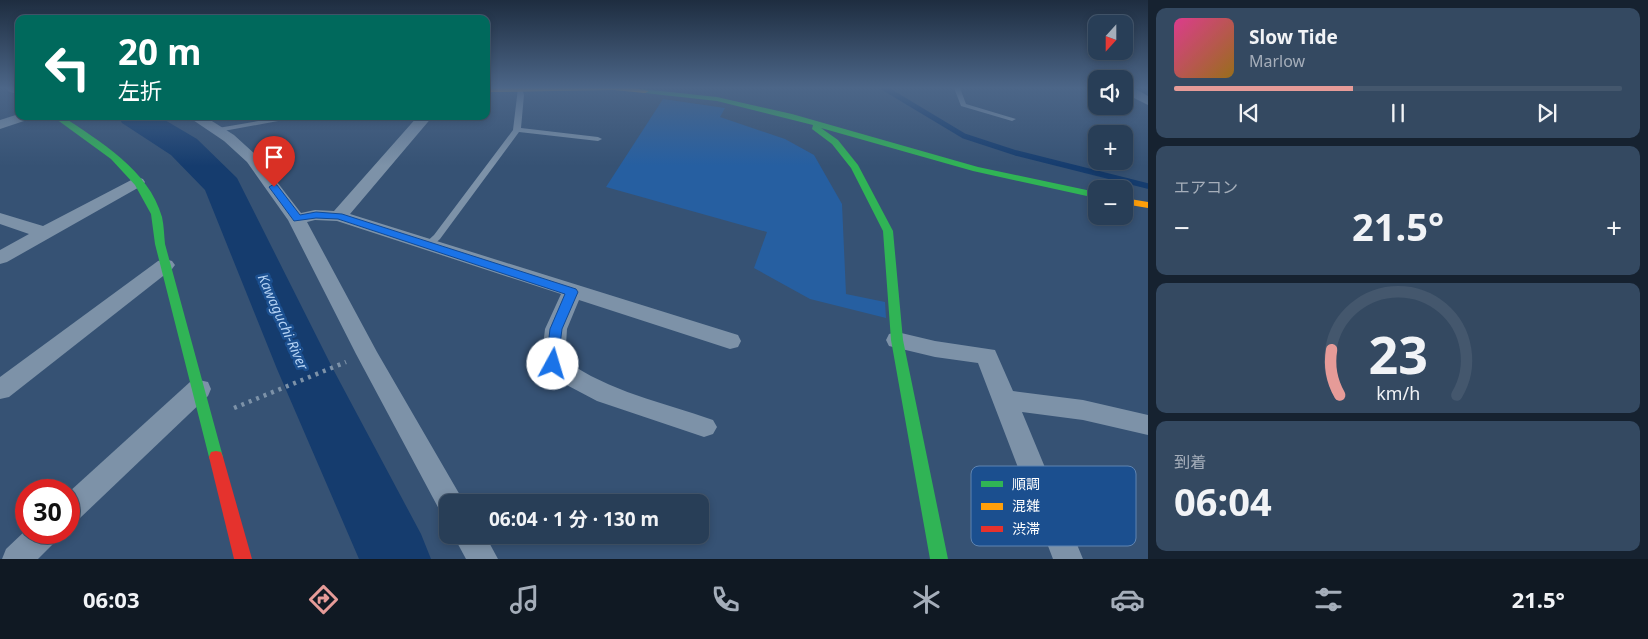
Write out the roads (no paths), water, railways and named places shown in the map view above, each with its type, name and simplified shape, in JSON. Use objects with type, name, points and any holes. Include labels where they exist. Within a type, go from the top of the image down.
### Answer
[{"type":"street","points":[[780,114],[976,169],[1088,193]]},
{"type":"street","points":[[0,124],[15,119]]},
{"type":"street","points":[[62,120],[119,160],[137,182],[156,214],[165,265],[243,559]]},
{"type":"street","points":[[201,120],[218,130],[241,148],[263,171],[297,219],[306,233],[367,354],[446,494]]},
{"type":"street","points":[[339,216],[423,120]]},
{"type":"street","points":[[806,121],[843,151],[855,167],[888,231],[897,340],[940,559]]},
{"type":"street","points":[[0,258],[137,182]]},
{"type":"street","points":[[1133,202],[1148,205]]},
{"type":"street","points":[[297,219],[316,215],[339,216],[730,341]]},
{"type":"street","points":[[0,218],[44,232]]},
{"type":"street","points":[[0,390],[165,265]]},
{"type":"street","points":[[572,292],[556,329],[553,364],[566,375],[594,390],[704,428]]},
{"type":"street","points":[[897,340],[935,349],[987,356],[1031,466]]},
{"type":"street","points":[[80,500],[199,389]]},
{"type":"street","points":[[1005,400],[1083,410],[1148,425]]},
{"type":"street","points":[[17,559],[33,544]]},
{"type":"street","points":[[473,544],[482,559]]},
{"type":"street","points":[[1063,546],[1068,559]]},
{"type":"lane","points":[[428,246],[437,237],[517,130],[519,114]]},
{"type":"lane","points":[[997,114],[1012,118]]},
{"type":"lane","points":[[218,130],[278,120]]},
{"type":"lane","points":[[517,130],[598,139]]},
{"type":"waterway","points":[[927,114],[964,136],[1016,153],[1148,186]]},
{"type":"waterway","name":"Kawaguchi-River","points":[[140,120],[184,147],[223,186],[305,369],[395,559]]}]
